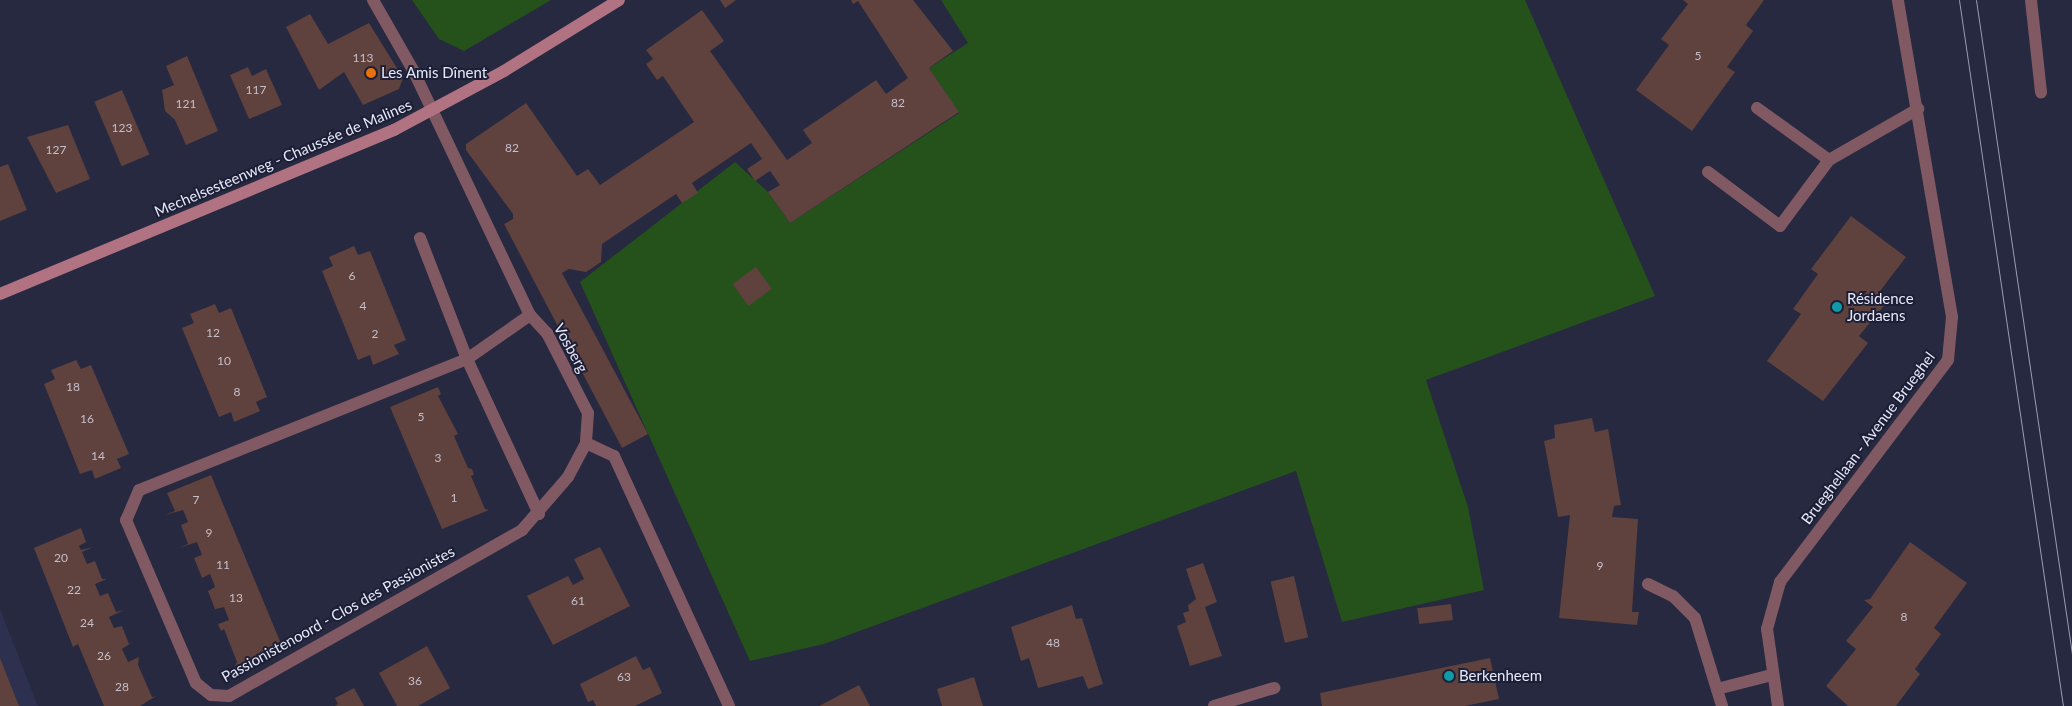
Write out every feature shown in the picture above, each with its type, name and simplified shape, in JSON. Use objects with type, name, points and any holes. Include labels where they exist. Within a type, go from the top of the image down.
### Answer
[{"type":"main road","name":"Mechelsesteenweg - Chaussée de Malines","points":[[0,294],[330,158],[431,112],[567,35],[619,0]]},
{"type":"street","name":"Vosberg","points":[[373,0],[431,112],[530,315],[546,333],[588,413],[586,443]]},
{"type":"street","name":"Brueghellaan - Avenue Brueghel","points":[[1778,706],[1772,675],[1767,629],[1780,582],[1948,360],[1952,317],[1898,0]]},
{"type":"street","points":[[2030,0],[2041,92]]},
{"type":"street","points":[[1757,108],[1829,160]]},
{"type":"street","points":[[1708,172],[1780,226],[1829,160],[1918,109]]},
{"type":"street","points":[[420,238],[467,359],[539,514]]},
{"type":"street","name":"Passionistenoord - Clos des Passionistes","points":[[530,315],[467,359],[139,490],[126,520],[196,683],[211,695],[229,696],[522,530],[539,514],[568,477],[586,443]]},
{"type":"street","points":[[586,443],[614,456],[729,706]]},
{"type":"street","points":[[1648,584],[1673,596],[1695,618],[1722,706]]},
{"type":"street","points":[[1717,689],[1772,675]]},
{"type":"street","points":[[1214,706],[1274,688]]},
{"type":"shaded area","points":[[0,609],[38,706],[0,706]]},
{"type":"green space","points":[[412,0],[551,0],[464,51],[439,39]]},
{"type":"green space","points":[[941,0],[1525,0],[1655,296],[1426,380],[1468,507],[1484,590],[1342,622],[1296,471],[824,644],[750,661],[580,282],[735,162],[768,192],[790,223],[959,113],[929,68],[968,43]]},
{"type":"building","points":[[720,0],[736,0],[725,8]]},
{"type":"building","points":[[851,0],[913,0],[953,51],[929,68],[959,112],[790,223],[768,192],[780,185],[770,171],[755,181],[747,169],[762,159],[751,143],[692,183],[698,193],[682,203],[676,194],[602,244],[601,262],[586,272],[569,269],[562,273],[648,434],[622,448],[504,224],[513,219],[513,214],[466,150],[466,144],[526,103],[577,176],[588,169],[600,185],[694,122],[663,76],[657,80],[646,64],[653,59],[646,50],[702,10],[724,41],[710,51],[787,160],[812,143],[803,130],[876,80],[886,94],[908,78],[858,1],[853,4]]},
{"type":"building","points":[[1683,0],[1764,0],[1746,25],[1753,31],[1727,67],[1735,72],[1692,131],[1636,90],[1669,45],[1661,39],[1688,4]]},
{"type":"building","points":[[310,14],[328,44],[369,23],[403,78],[399,89],[363,105],[344,72],[319,90],[286,27]]},
{"type":"building","points":[[187,56],[218,131],[186,145],[175,120],[165,111],[162,90],[174,85],[166,66]]},
{"type":"building","points":[[248,67],[252,76],[266,69],[282,105],[249,119],[230,75]]},
{"type":"building","points":[[122,90],[149,154],[122,166],[94,102]]},
{"type":"building","points":[[68,125],[90,179],[56,193],[27,137]]},
{"type":"building","points":[[8,164],[27,210],[0,221],[0,167]]},
{"type":"building","name":"Résidence Jordaens","points":[[1851,216],[1906,257],[1877,295],[1887,302],[1859,336],[1868,343],[1823,401],[1767,361],[1801,314],[1793,309],[1818,274],[1811,269]]},
{"type":"building","points":[[354,246],[358,255],[370,251],[406,340],[394,345],[399,354],[373,365],[370,355],[358,360],[322,271],[333,266],[329,257]]},
{"type":"building","points":[[756,267],[772,289],[748,306],[733,284]]},
{"type":"building","points":[[215,304],[219,313],[231,308],[267,397],[256,402],[260,411],[234,422],[231,412],[219,417],[182,328],[194,323],[190,314]]},
{"type":"building","points":[[76,360],[81,369],[91,365],[129,454],[117,459],[121,468],[95,479],[92,470],[80,474],[44,384],[55,379],[51,370]]},
{"type":"building","points":[[438,387],[441,394],[438,396],[458,434],[454,436],[468,468],[472,469],[474,475],[471,476],[485,509],[489,510],[442,529],[390,407]]},
{"type":"building","points":[[1592,418],[1595,432],[1608,429],[1621,505],[1614,506],[1612,517],[1638,519],[1632,612],[1639,612],[1637,625],[1559,618],[1570,515],[1558,517],[1544,441],[1555,438],[1554,425]]},
{"type":"building","points":[[211,475],[282,646],[235,666],[237,662],[224,629],[221,631],[218,624],[229,620],[224,607],[208,611],[215,609],[208,591],[215,587],[210,574],[202,578],[194,558],[202,555],[197,542],[179,548],[188,544],[181,525],[188,522],[183,510],[165,515],[175,511],[167,493]]},
{"type":"building","points":[[81,528],[86,542],[79,546],[81,550],[93,547],[82,552],[87,564],[95,561],[102,579],[107,579],[95,584],[100,596],[108,593],[116,612],[124,610],[109,617],[114,628],[122,626],[129,644],[133,642],[122,649],[128,662],[139,657],[138,665],[152,697],[156,696],[140,706],[104,706],[78,644],[73,647],[34,548]]},
{"type":"building","points":[[1910,542],[1967,583],[1934,628],[1941,634],[1915,669],[1920,674],[1896,706],[1848,706],[1826,686],[1856,649],[1846,641],[1873,607],[1864,600],[1870,599]]},
{"type":"building","points":[[600,547],[630,606],[553,645],[527,596],[568,576],[573,585],[584,579],[574,559]]},
{"type":"building","points":[[1203,563],[1217,602],[1205,607],[1222,656],[1190,666],[1177,626],[1186,622],[1183,613],[1189,611],[1188,605],[1196,599],[1186,569]]},
{"type":"building","points":[[1294,576],[1308,637],[1285,643],[1271,581]]},
{"type":"building","points":[[1451,604],[1453,620],[1419,624],[1417,608]]},
{"type":"building","points":[[1072,605],[1076,619],[1082,618],[1103,684],[1088,689],[1083,676],[1038,688],[1029,658],[1021,661],[1011,627]]},
{"type":"building","points":[[427,646],[450,688],[418,706],[397,706],[379,673]]},
{"type":"building","points":[[636,656],[643,670],[650,667],[662,693],[635,706],[596,706],[593,700],[588,702],[580,684]]},
{"type":"building","points":[[0,658],[19,706],[0,706]]},
{"type":"building","name":"Berkenheem","points":[[1490,658],[1499,699],[1465,706],[1322,706],[1320,693]]},
{"type":"building","points":[[974,677],[983,706],[942,706],[937,689]]},
{"type":"building","points":[[859,685],[870,706],[819,706]]},
{"type":"building","points":[[354,688],[364,706],[335,706],[338,704],[335,698]]},
{"type":"tram line","points":[[1959,0],[2063,706]]},
{"type":"tram line","points":[[1976,0],[2072,654]]},
{"type":"place","name":"Les Amis Dînent","points":[[371,73]]},
{"type":"place","name":"Résidence Jordaens","points":[[1837,307]]},
{"type":"place","name":"Berkenheem","points":[[1449,676]]}]
